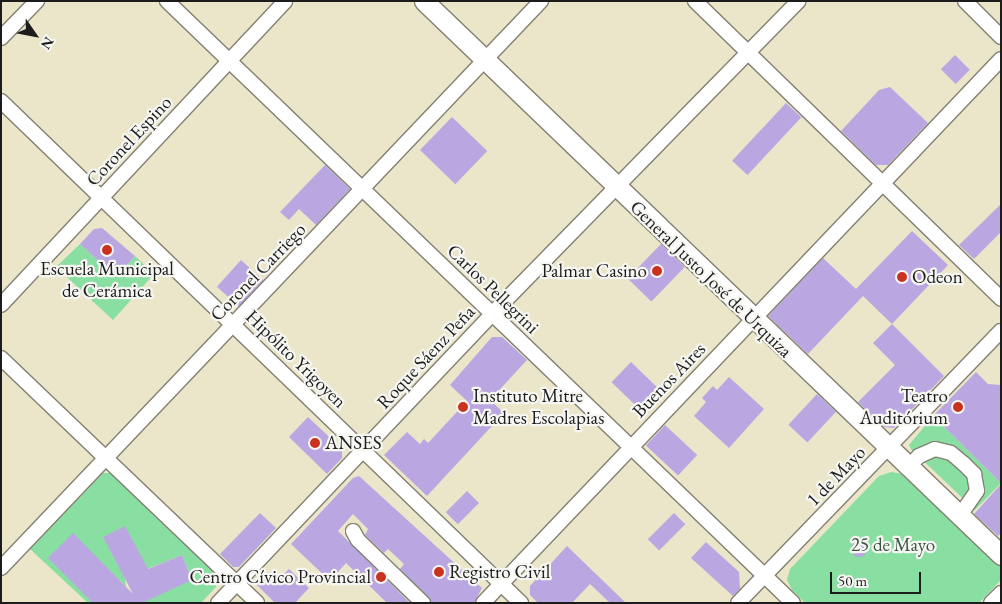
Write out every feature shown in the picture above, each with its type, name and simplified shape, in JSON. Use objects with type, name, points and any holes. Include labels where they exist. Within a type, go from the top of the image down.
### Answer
[{"type":"street","points":[[1,38],[37,1]]},
{"type":"street","name":"Carlos Pellegrini","points":[[167,1],[793,603]]},
{"type":"street","name":"Coronel Espino","points":[[1,306],[285,1]]},
{"type":"street","name":"General Justo José de Urquiza","points":[[424,1],[887,449],[1001,555]]},
{"type":"street","name":"Coronel Carriego","points":[[1,568],[541,1]]},
{"type":"street","points":[[695,1],[1001,299]]},
{"type":"street","name":"Roque Sáenz Peña","points":[[218,603],[492,314],[798,1]]},
{"type":"street","points":[[965,1],[1001,37]]},
{"type":"street","name":"Buenos Aires","points":[[482,603],[1001,59]]},
{"type":"street","name":"Hipólito Yrigoyen","points":[[1,100],[101,199],[234,324],[521,603]]},
{"type":"street","name":"1 de Mayo","points":[[738,603],[1001,331]]},
{"type":"street","points":[[1,358],[257,603]]},
{"type":"street","points":[[907,468],[919,456],[935,449],[951,453],[963,463],[974,474],[977,491],[959,517]]},
{"type":"street","points":[[353,531],[358,540],[423,603]]},
{"type":"street","points":[[991,603],[1001,593]]},
{"type":"green space","points":[[80,244],[116,277],[135,256],[154,274],[113,320],[56,267]]},
{"type":"green space","points":[[933,416],[1001,483],[975,510],[909,445]]},
{"type":"green space","name":"25 de Mayo","points":[[891,472],[904,474],[1001,567],[1000,581],[979,603],[805,603],[792,590],[787,580],[790,569],[879,476]]},
{"type":"green space","points":[[103,473],[112,473],[217,575],[216,587],[201,603],[136,603],[192,580],[182,555],[125,578],[126,587],[73,534],[93,603],[88,603],[30,549]]},
{"type":"building","points":[[955,55],[970,70],[956,84],[941,69]]},
{"type":"building","points":[[890,87],[928,123],[888,165],[876,165],[841,131],[879,90]]},
{"type":"building","points":[[786,103],[801,117],[747,175],[732,161]]},
{"type":"building","points":[[452,117],[487,151],[455,184],[420,150]]},
{"type":"building","points":[[325,165],[350,189],[316,225],[299,209],[289,220],[280,212]]},
{"type":"building","points":[[1001,204],[1001,232],[974,259],[959,245]]},
{"type":"building","name":"Escuela Municipal de Cerámica","points":[[102,228],[135,256],[116,277],[80,244],[94,229]]},
{"type":"building","points":[[912,231],[948,265],[892,324],[863,296],[808,354],[768,316],[823,258],[856,289]]},
{"type":"building","name":"Palmar Casino","points":[[661,244],[685,267],[651,301],[628,279]]},
{"type":"building","points":[[241,260],[263,280],[239,307],[217,287]]},
{"type":"building","points":[[892,324],[944,376],[894,428],[884,427],[858,402],[895,365],[873,343]]},
{"type":"building","name":"Instituto Mitre Madres Escolapias","points":[[492,337],[502,337],[527,360],[490,400],[504,413],[427,496],[384,455],[407,432],[420,444],[424,439],[428,443],[467,401],[450,385]]},
{"type":"building","points":[[631,362],[664,394],[645,414],[612,382]]},
{"type":"building","points":[[976,372],[988,384],[1001,385],[1001,483],[933,416]]},
{"type":"building","points":[[729,377],[764,409],[729,448],[694,416],[706,402],[702,398],[713,386],[717,390]]},
{"type":"building","points":[[817,394],[836,412],[807,442],[788,425]]},
{"type":"building","name":"ANSES","points":[[308,417],[342,449],[342,458],[327,474],[289,437]]},
{"type":"building","points":[[665,425],[697,455],[678,475],[646,445]]},
{"type":"building","points":[[359,476],[482,588],[474,603],[432,603],[400,569],[404,564],[388,549],[384,553],[365,535],[368,529],[353,514],[338,531],[410,603],[387,603],[346,563],[330,581],[291,544],[353,478]]},
{"type":"building","points":[[1001,484],[1001,533],[998,536],[974,514]]},
{"type":"building","points":[[467,491],[479,503],[458,524],[446,512]]},
{"type":"building","points":[[260,513],[276,528],[239,567],[233,567],[220,554]]},
{"type":"building","points":[[674,513],[685,524],[659,550],[648,539]]},
{"type":"building","points":[[125,526],[148,569],[182,555],[192,580],[142,603],[93,603],[48,558],[73,533],[133,594],[103,537]]},
{"type":"building","points":[[859,541],[867,549],[859,557],[851,549]]},
{"type":"building","points":[[706,542],[739,572],[740,589],[733,596],[691,558]]},
{"type":"building","points":[[567,546],[626,603],[610,603],[590,584],[572,603],[538,603],[530,595],[530,586]]},
{"type":"building","points":[[289,569],[309,588],[295,603],[275,603],[256,584],[268,572],[277,581]]},
{"type":"place","name":"Escuela Municipal de Cerámica","points":[[107,250]]},
{"type":"place","name":"Palmar Casino","points":[[657,271]]},
{"type":"place","name":"Odeon","points":[[902,277]]},
{"type":"place","name":"Instituto Mitre Madres Escolapias","points":[[463,407]]},
{"type":"place","name":"Teatro Auditórium","points":[[958,407]]},
{"type":"place","name":"ANSES","points":[[315,443]]},
{"type":"place","name":"Registro Civil","points":[[439,572]]},
{"type":"place","name":"Centro Cívico Provincial","points":[[381,577]]}]
